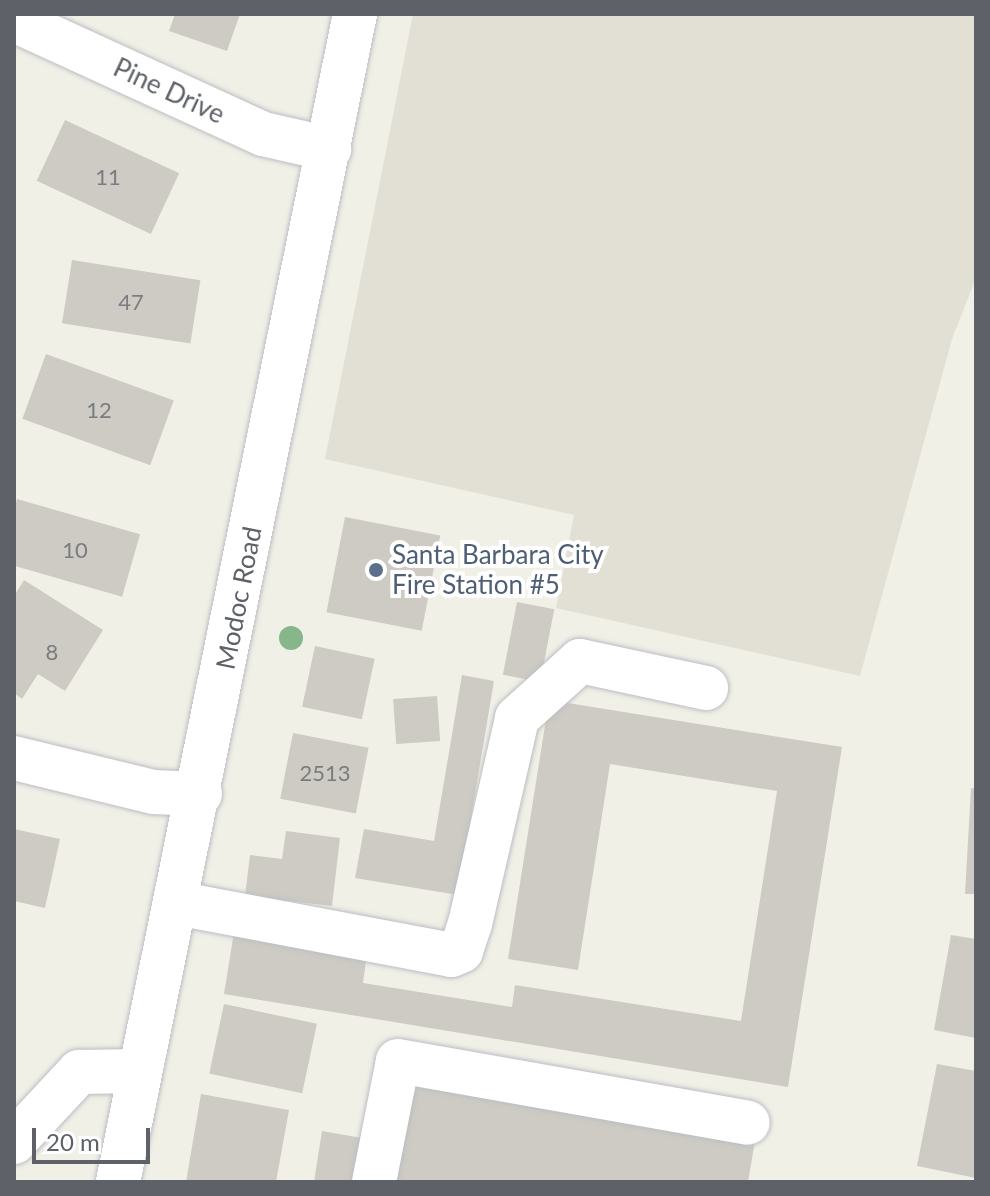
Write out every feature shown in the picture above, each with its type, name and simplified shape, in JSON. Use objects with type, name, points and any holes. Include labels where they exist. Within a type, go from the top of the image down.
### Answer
[{"type":"street","name":"Modoc Road","points":[[118,1182],[139,1071],[200,794],[355,14]]},
{"type":"street","name":"Pine Drive","points":[[14,20],[263,134],[329,149]]},
{"type":"street","points":[[176,903],[451,955],[461,951],[470,924],[517,718],[580,661],[706,688]]},
{"type":"street","points":[[14,758],[154,792],[200,794]]},
{"type":"street","points":[[374,1182],[398,1061],[748,1123]]},
{"type":"street","points":[[16,1135],[79,1072],[139,1071]]},
{"type":"shaded area","points":[[413,14],[976,14],[976,278],[952,339],[860,676],[556,608],[574,515],[325,459]]},
{"type":"building","points":[[175,14],[240,14],[227,51],[169,31]]},
{"type":"building","points":[[65,120],[179,173],[151,234],[37,181]]},
{"type":"building","points":[[72,260],[200,280],[190,344],[62,323]]},
{"type":"building","points":[[46,354],[174,401],[150,465],[22,419]]},
{"type":"building","points":[[17,499],[140,534],[122,597],[14,566],[14,509]]},
{"type":"building","points":[[345,517],[440,536],[422,631],[326,612]]},
{"type":"building","points":[[24,580],[103,630],[65,691],[38,674],[22,699],[14,693],[14,596]]},
{"type":"building","points":[[517,602],[554,609],[540,682],[503,675]]},
{"type":"building","points":[[315,646],[375,659],[362,719],[302,707]]},
{"type":"building","points":[[462,675],[494,681],[458,895],[355,878],[364,829],[434,841]]},
{"type":"building","points":[[437,696],[440,741],[396,744],[393,699]]},
{"type":"building","points":[[549,700],[842,747],[788,1087],[224,994],[234,932],[367,954],[363,983],[512,1007],[515,985],[741,1021],[777,791],[610,764],[578,970],[508,959]]},
{"type":"building","points":[[293,733],[369,748],[356,813],[280,799]]},
{"type":"building","points":[[971,788],[976,789],[976,894],[965,894]]},
{"type":"building","points":[[14,829],[60,839],[45,908],[14,901]]},
{"type":"building","points":[[286,831],[340,838],[332,906],[245,896],[250,855],[282,859]]},
{"type":"building","points":[[951,935],[976,939],[976,1038],[934,1030]]},
{"type":"building","points":[[224,1004],[317,1024],[302,1093],[209,1073]]},
{"type":"building","points":[[937,1064],[976,1071],[976,1178],[917,1166]]},
{"type":"building","points":[[403,1076],[756,1135],[748,1182],[385,1182]]},
{"type":"building","points":[[201,1094],[289,1110],[276,1182],[186,1182]]},
{"type":"building","points":[[322,1131],[362,1138],[354,1182],[314,1182]]},
{"type":"place","name":"Santa Barbara City Fire Station #5","points":[[376,570]]}]
